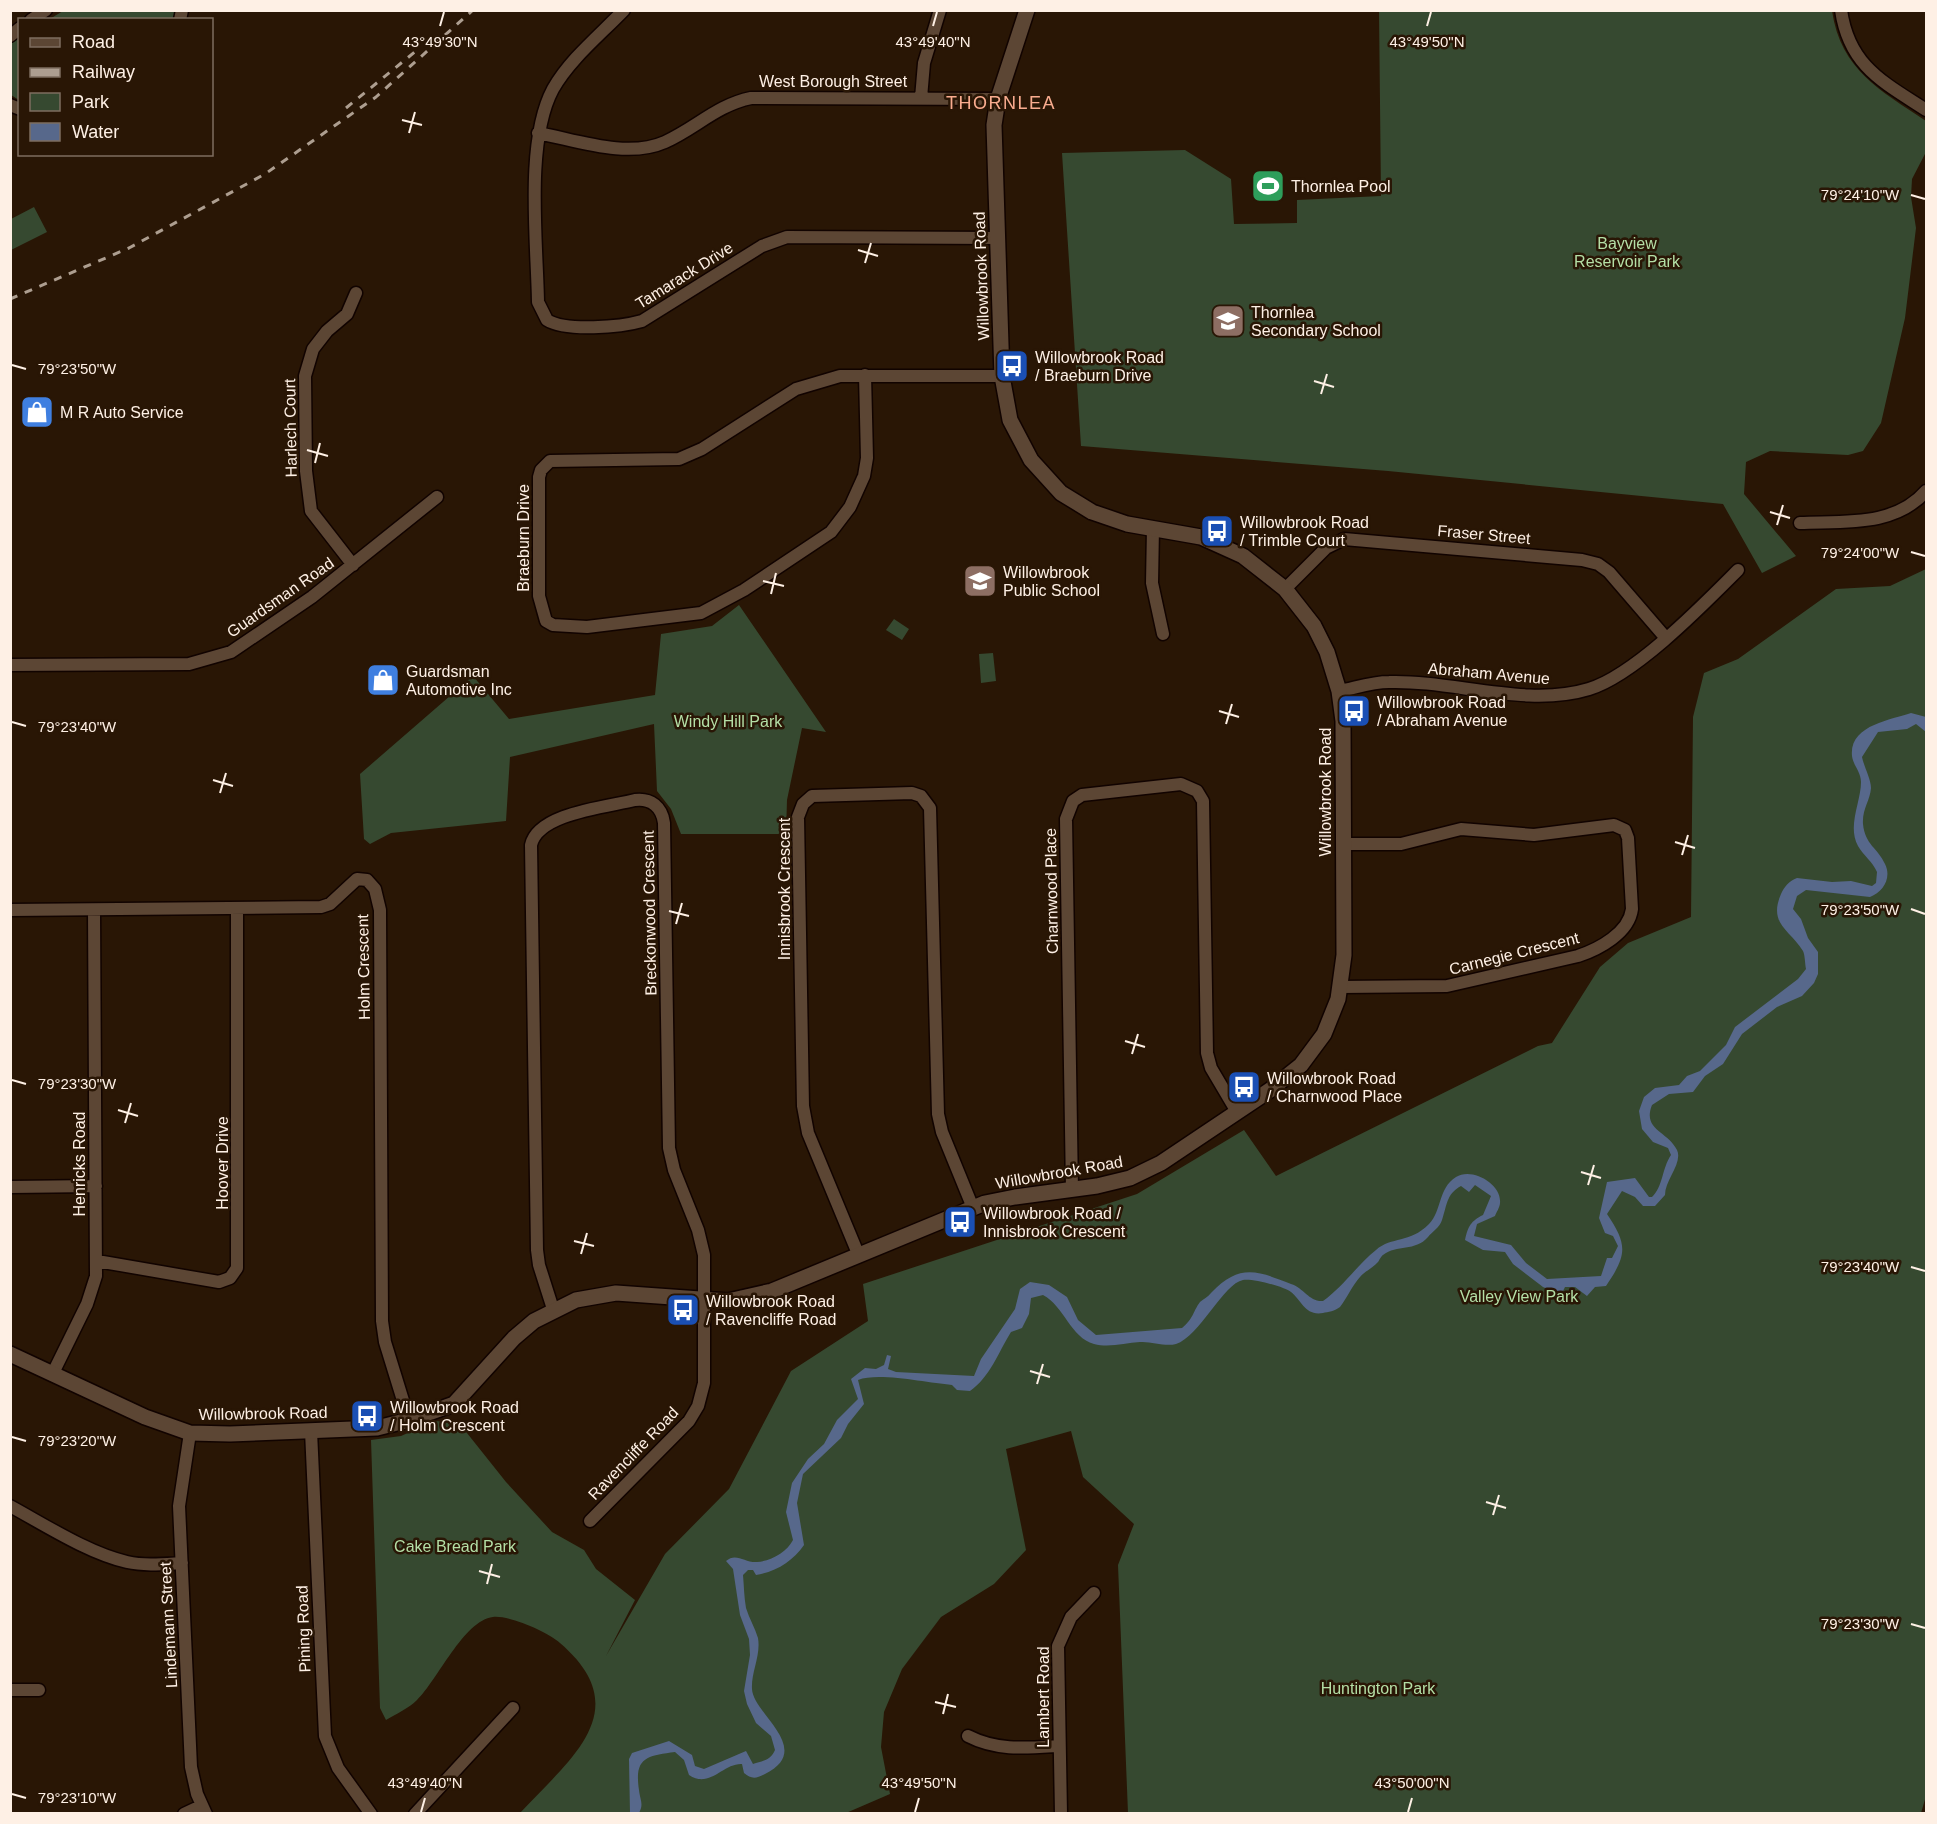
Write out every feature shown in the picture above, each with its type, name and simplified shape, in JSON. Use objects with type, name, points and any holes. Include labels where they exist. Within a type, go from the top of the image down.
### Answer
[{"type":"street","name":"Tamarack Drive","points":[[624,10],[561,77],[546,104],[538,134],[538,302],[543,316],[559,326],[620,325],[647,319],[762,246],[787,237],[998,238]]},
{"type":"street","points":[[921,98],[924,63],[940,10]]},
{"type":"street","name":"Willowbrook Road","points":[[10,1354],[152,1421],[190,1433],[377,1428],[409,1420],[454,1404],[514,1338],[553,1309],[576,1300],[616,1293],[704,1300],[739,1300],[761,1295],[973,1208],[1015,1197],[1113,1183],[1145,1172],[1292,1074],[1309,1055],[1330,1022],[1341,987],[1344,955],[1343,735],[1339,691],[1321,640],[1285,589],[1259,567],[1231,550],[1201,537],[1127,524],[1092,512],[1049,482],[1031,460],[1015,431],[1007,407],[1002,376],[994,137],[998,99],[1027,10]]},
{"type":"street","points":[[1841,10],[1844,28],[1858,58],[1877,78],[1926,110]]},
{"type":"street","name":"West Borough Street","points":[[538,134],[622,148],[640,148],[666,141],[723,106],[751,98],[998,99]]},
{"type":"street","name":"Harlech Court","points":[[353,565],[311,511],[305,461],[305,376],[313,349],[327,331],[347,314],[356,293]]},
{"type":"street","name":"Braeburn Drive","points":[[865,375],[867,458],[864,476],[850,507],[831,532],[744,590],[702,613],[588,627],[553,625],[546,621],[539,596],[539,477],[544,466],[560,460],[679,459],[702,449],[796,389],[840,376],[865,375],[1002,376]]},
{"type":"street","points":[[1800,523],[1884,517],[1912,505],[1926,491]]},
{"type":"street","name":"Guardsman Road","points":[[10,665],[189,664],[231,652],[353,565],[437,497]]},
{"type":"street","points":[[1153,528],[1153,590],[1163,634]]},
{"type":"street","name":"Fraser Street","points":[[1285,589],[1326,548],[1344,540],[1582,560],[1598,564],[1609,572],[1665,637]]},
{"type":"street","name":"Abraham Avenue","points":[[1339,691],[1390,682],[1535,695],[1576,692],[1614,678],[1665,637],[1738,570]]},
{"type":"street","name":"Charnwood Place","points":[[1072,1190],[1066,819],[1073,801],[1082,795],[1181,784],[1197,791],[1203,801],[1207,1053],[1211,1068],[1237,1112]]},
{"type":"street","name":"Innisbrook Crescent","points":[[858,1256],[808,1133],[803,1106],[798,817],[803,804],[812,796],[912,793],[921,796],[930,808],[938,1114],[942,1132],[973,1208]]},
{"type":"street","name":"Breckonwood Crescent","points":[[553,1309],[539,1265],[537,1250],[531,845],[536,832],[548,822],[640,799],[656,805],[664,824],[669,1148],[674,1170],[703,1247],[704,1300]]},
{"type":"street","name":"Carnegie Crescent","points":[[1341,987],[1444,987],[1578,956],[1593,950],[1623,929],[1630,920],[1632,909],[1628,838],[1625,830],[1614,825],[1534,835],[1461,829],[1401,844],[1344,844]]},
{"type":"street","name":"Holm Crescent","points":[[10,910],[321,907],[330,904],[357,879],[367,880],[375,889],[380,910],[382,1321],[385,1342],[409,1420]]},
{"type":"street","name":"Hoover Drive","points":[[97,1261],[219,1282],[231,1278],[237,1268],[237,908]]},
{"type":"street","name":"Henricks Road","points":[[53,1373],[87,1304],[97,1261],[94,910]]},
{"type":"street","points":[[10,1187],[96,1186]]},
{"type":"street","name":"Ravencliffe Road","points":[[590,1521],[685,1425],[695,1411],[704,1383],[704,1300]]},
{"type":"street","name":"Pining Road","points":[[310,1431],[325,1736],[338,1768],[371,1814]]},
{"type":"street","name":"Lindemann Street","points":[[190,1433],[179,1506],[191,1767],[204,1810]]},
{"type":"street","points":[[10,1506],[72,1539],[125,1562],[147,1565],[182,1563]]},
{"type":"street","name":"Lambert Road","points":[[1061,1814],[1058,1646],[1071,1617],[1094,1593]]},
{"type":"street","points":[[10,1690],[39,1690]]},
{"type":"street","points":[[415,1814],[513,1708]]},
{"type":"street","points":[[968,1736],[984,1744],[998,1747],[1058,1746]]},
{"type":"street","points":[[184,1814],[204,1810]]},
{"type":"green space","name":"Bayview Reservoir Park","points":[[1379,10],[1832,11],[1844,49],[1865,77],[1926,121],[1926,152],[1912,179],[1911,197],[1916,228],[1905,318],[1881,423],[1863,451],[1848,455],[1770,451],[1746,462],[1744,494],[1796,556],[1762,573],[1723,504],[1388,471],[1081,446],[1062,153],[1185,150],[1231,179],[1234,224],[1297,223],[1297,200],[1381,196]]},
{"type":"green space","points":[[63,11],[176,11],[173,18],[51,18]]},
{"type":"green space","points":[[18,37],[18,99],[11,95],[11,42]]},
{"type":"green space","points":[[34,207],[47,232],[11,250],[11,219]]},
{"type":"green space","name":"Valley View Park","points":[[1926,569],[1926,1796],[1921,1813],[1128,1813],[1118,1565],[1134,1524],[1083,1477],[1071,1431],[1006,1449],[1026,1550],[994,1584],[941,1617],[902,1669],[884,1712],[881,1747],[890,1794],[846,1813],[520,1813],[575,1753],[588,1733],[595,1712],[594,1690],[583,1667],[560,1643],[538,1629],[500,1617],[482,1621],[472,1629],[461,1640],[417,1700],[386,1720],[380,1708],[371,1440],[401,1436],[435,1421],[459,1423],[506,1482],[552,1532],[584,1550],[596,1569],[635,1600],[606,1656],[665,1554],[729,1489],[791,1371],[868,1321],[863,1284],[1137,1194],[1244,1130],[1276,1176],[1538,1046],[1552,1043],[1600,967],[1628,943],[1691,917],[1693,717],[1704,673],[1738,659],[1836,589],[1890,586]]},
{"type":"green space","name":"Windy Hill Park","points":[[739,605],[826,732],[802,728],[787,800],[786,834],[681,834],[671,809],[657,791],[654,724],[510,757],[506,821],[391,833],[370,844],[364,839],[360,774],[473,676],[509,719],[655,695],[661,634],[712,626]]},
{"type":"green space","points":[[894,619],[909,629],[902,640],[886,630]]},
{"type":"green space","points":[[993,653],[996,681],[981,683],[979,654]]},
{"type":"water","points":[[1911,713],[1926,717],[1926,732],[1916,724],[1907,729],[1878,732],[1862,757],[1871,788],[1864,814],[1864,831],[1887,869],[1885,884],[1879,892],[1870,897],[1806,890],[1797,896],[1793,909],[1801,919],[1808,938],[1818,952],[1818,974],[1814,983],[1802,996],[1777,1007],[1742,1034],[1723,1064],[1705,1076],[1693,1092],[1669,1094],[1652,1105],[1650,1120],[1657,1130],[1673,1144],[1677,1150],[1678,1160],[1665,1195],[1655,1206],[1643,1206],[1635,1197],[1622,1191],[1607,1214],[1619,1234],[1622,1250],[1618,1266],[1606,1286],[1595,1287],[1587,1296],[1575,1287],[1565,1287],[1561,1295],[1543,1287],[1513,1264],[1505,1252],[1483,1250],[1465,1240],[1471,1224],[1483,1215],[1491,1196],[1475,1185],[1469,1192],[1461,1186],[1452,1193],[1441,1223],[1423,1242],[1388,1252],[1382,1256],[1354,1284],[1340,1307],[1332,1311],[1312,1312],[1288,1290],[1276,1285],[1243,1280],[1228,1290],[1194,1331],[1176,1344],[1140,1342],[1105,1346],[1086,1341],[1073,1329],[1057,1306],[1043,1295],[1031,1298],[1029,1314],[1022,1328],[1011,1332],[988,1372],[970,1391],[957,1390],[952,1385],[903,1379],[878,1377],[858,1380],[864,1404],[848,1424],[841,1438],[803,1474],[797,1503],[804,1545],[789,1561],[777,1568],[756,1575],[753,1570],[748,1570],[743,1575],[746,1608],[759,1645],[752,1689],[755,1699],[783,1743],[784,1754],[779,1764],[765,1774],[756,1777],[744,1773],[742,1764],[729,1767],[710,1777],[697,1779],[689,1775],[684,1760],[675,1752],[650,1757],[641,1765],[639,1771],[641,1804],[639,1813],[630,1813],[629,1759],[632,1753],[669,1741],[692,1755],[695,1766],[704,1769],[746,1751],[753,1764],[766,1760],[775,1750],[771,1736],[756,1723],[747,1704],[744,1691],[750,1655],[749,1639],[740,1615],[733,1569],[726,1561],[733,1558],[753,1562],[768,1560],[787,1548],[793,1540],[786,1512],[792,1483],[808,1459],[824,1444],[837,1420],[858,1399],[851,1379],[865,1368],[876,1369],[884,1365],[887,1355],[891,1356],[888,1369],[896,1372],[974,1376],[981,1359],[1015,1309],[1020,1289],[1030,1282],[1049,1285],[1067,1297],[1078,1320],[1096,1335],[1182,1328],[1200,1302],[1221,1284],[1230,1277],[1248,1272],[1268,1275],[1296,1286],[1318,1301],[1323,1301],[1376,1250],[1388,1243],[1415,1235],[1429,1224],[1446,1187],[1456,1177],[1463,1174],[1485,1179],[1499,1196],[1500,1205],[1495,1216],[1477,1224],[1474,1236],[1511,1245],[1526,1263],[1547,1279],[1601,1276],[1607,1258],[1612,1258],[1618,1246],[1613,1236],[1605,1233],[1599,1218],[1607,1182],[1635,1178],[1649,1197],[1652,1197],[1656,1193],[1671,1155],[1668,1148],[1653,1142],[1642,1129],[1639,1111],[1644,1097],[1655,1088],[1679,1085],[1687,1076],[1700,1071],[1726,1045],[1735,1027],[1798,979],[1806,969],[1803,951],[1782,926],[1777,913],[1784,889],[1797,878],[1832,882],[1851,881],[1872,886],[1876,883],[1877,872],[1858,846],[1855,838],[1854,822],[1861,782],[1852,756],[1853,746],[1857,737],[1864,731]]},
{"type":"railway","points":[[10,299],[129,248],[265,174],[376,97],[473,10]]},
{"type":"railway","points":[[346,108],[416,51]]},
{"type":"place","name":"Thornlea Pool","points":[[1268,186]]},
{"type":"place","name":"Thornlea Secondary School","points":[[1228,321]]},
{"type":"place","name":"Willowbrook Road / Braeburn Drive","points":[[1012,366]]},
{"type":"place","name":"M R Auto Service","points":[[37,412]]},
{"type":"place","name":"Willowbrook Road / Trimble Court","points":[[1217,531]]},
{"type":"place","name":"Willowbrook Public School","points":[[980,581]]},
{"type":"place","name":"Guardsman Automotive Inc","points":[[383,680]]},
{"type":"place","name":"Willowbrook Road / Abraham Avenue","points":[[1354,711]]},
{"type":"place","name":"Willowbrook Road / Charnwood Place","points":[[1244,1087]]},
{"type":"place","name":"Willowbrook Road / Innisbrook Crescent","points":[[960,1222]]},
{"type":"place","name":"Willowbrook Road / Ravencliffe Road","points":[[683,1310]]},
{"type":"place","name":"Willowbrook Road / Holm Crescent","points":[[367,1416]]},
{"type":"district","name":"THORNLEA","points":[[1001,103]]},
{"type":"park label","name":"Cake Bread Park","points":[[455,1546]]},
{"type":"park label","name":"Huntington Park","points":[[1378,1688]]}]
